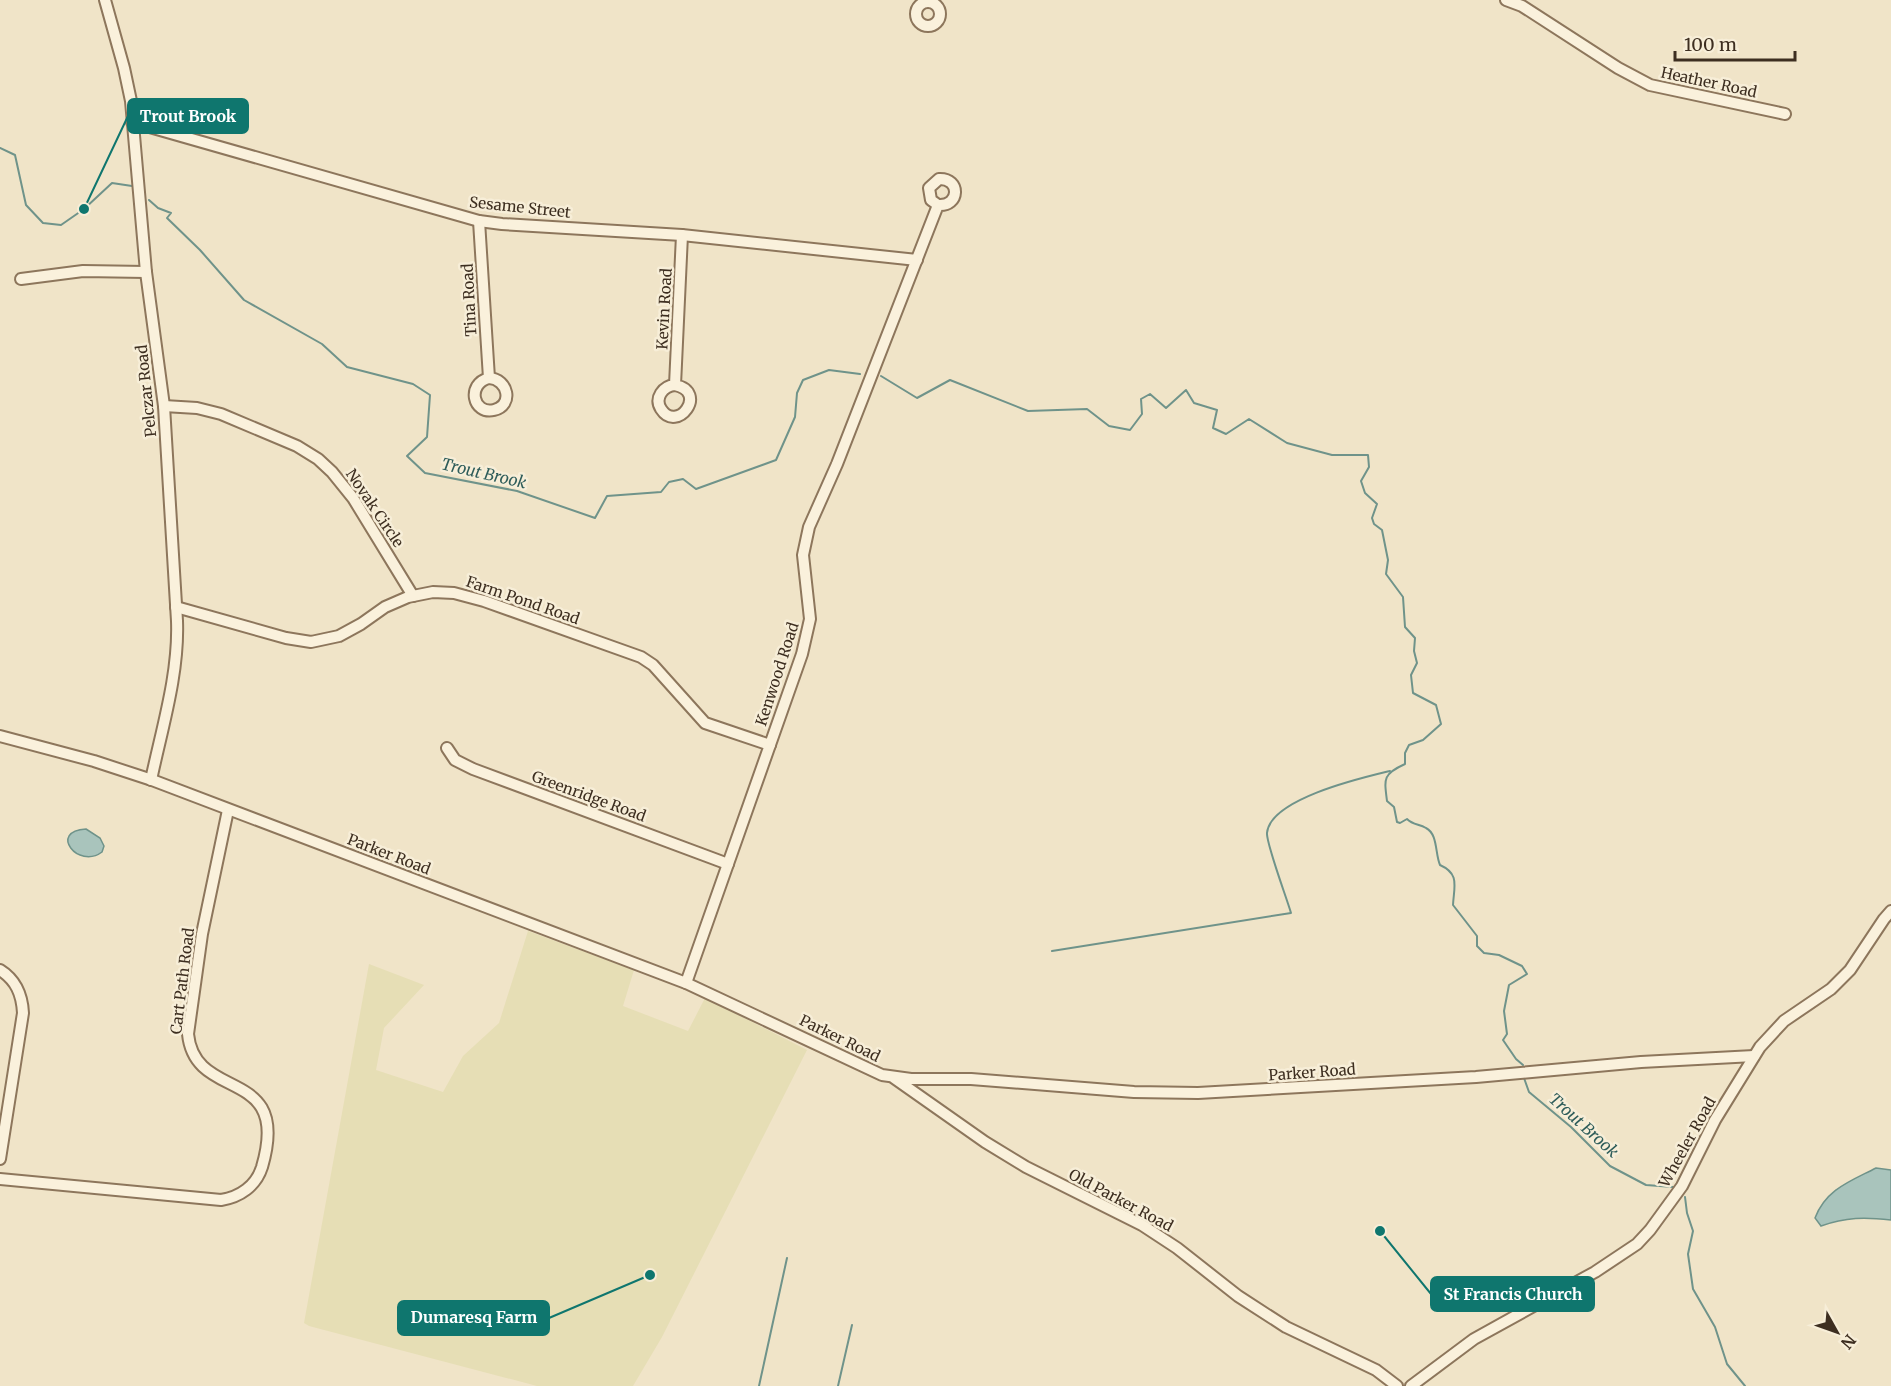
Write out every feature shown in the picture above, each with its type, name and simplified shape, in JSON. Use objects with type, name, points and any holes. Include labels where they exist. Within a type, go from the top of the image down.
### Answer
[{"type":"street","name":"Pelczar Road","points":[[105,0],[124,68],[132,122],[146,272],[164,406],[176,607],[177,646],[151,780]]},
{"type":"street","name":"Heather Road","points":[[1506,0],[1525,3],[1618,68],[1650,85],[1785,114]]},
{"type":"street","name":"Sesame Street","points":[[132,122],[479,220],[682,235],[917,260]]},
{"type":"street","name":"Kenwood Road","points":[[686,983],[802,654],[810,619],[803,555],[809,527],[837,464],[938,205]]},
{"type":"street","name":"Tina Road","points":[[479,220],[489,378]]},
{"type":"street","name":"Kevin Road","points":[[675,385],[682,235]]},
{"type":"street","points":[[21,279],[83,271],[146,272]]},
{"type":"street","name":"Novak Circle","points":[[164,406],[197,408],[221,414],[297,446],[318,459],[343,484],[413,596]]},
{"type":"street","name":"Farm Pond Road","points":[[176,607],[286,638],[311,642],[339,636],[391,604],[413,596],[433,592],[465,595],[642,657],[653,664],[705,723],[770,745]]},
{"type":"street","name":"Parker Road","points":[[0,736],[94,761],[151,780],[686,983],[882,1075],[911,1079],[972,1079],[1134,1092],[1198,1093],[1476,1077],[1641,1062],[1754,1056]]},
{"type":"street","name":"Greenridge Road","points":[[447,748],[455,760],[473,769],[728,864]]},
{"type":"street","name":"Cart Path Road","points":[[0,1179],[221,1200],[243,1192],[258,1176],[269,1133],[264,1111],[250,1094],[203,1067],[190,1049],[188,1034],[205,922],[228,810]]},
{"type":"street","name":"Wheeler Road","points":[[1411,1386],[1474,1340],[1595,1272],[1637,1244],[1682,1186],[1715,1120],[1754,1056],[1784,1021],[1831,989],[1850,970],[1891,912]]},
{"type":"street","points":[[0,970],[9,976],[21,993],[23,1013],[0,1159]]},
{"type":"street","name":"Old Parker Road","points":[[892,1076],[985,1142],[1026,1167],[1142,1225],[1238,1296],[1286,1328],[1376,1370],[1397,1386]]},
{"type":"shaded area","points":[[528,931],[634,970],[623,1006],[688,1031],[705,998],[807,1050],[662,1337],[633,1386],[537,1386],[304,1323],[369,964],[424,985],[384,1028],[376,1070],[443,1092],[463,1056],[499,1023]]},
{"type":"water","points":[[86,829],[100,838],[104,846],[102,852],[93,856],[84,856],[71,848],[68,842],[69,836],[75,831]]},
{"type":"water","points":[[1876,1168],[1891,1170],[1891,1220],[1856,1218],[1821,1226],[1815,1218],[1826,1200],[1840,1187]]},
{"type":"waterway","name":"Trout Brook","points":[[0,148],[15,155],[26,205],[43,223],[61,225],[84,209],[112,183],[132,186]]},
{"type":"waterway","name":"Trout Brook","points":[[149,200],[158,208],[171,213],[167,218],[200,250],[244,300],[322,344],[347,367],[413,384],[430,395],[427,437],[407,456],[425,473],[517,491],[595,518],[607,496],[661,492],[669,482],[683,479],[696,489],[776,460],[795,417],[797,393],[803,380],[829,370],[860,374]]},
{"type":"waterway","name":"Trout Brook","points":[[881,376],[917,398],[950,380],[1028,411],[1087,409],[1109,426],[1130,430],[1142,414],[1141,399],[1150,394],[1166,408],[1186,390],[1194,403],[1217,410],[1213,428],[1226,434],[1249,419],[1287,443],[1332,455],[1368,455],[1369,467],[1361,481],[1365,493],[1377,504],[1372,518],[1374,524],[1382,530],[1388,560],[1386,574],[1403,597],[1405,627],[1415,638],[1414,651],[1417,663],[1411,675],[1413,693],[1436,705],[1441,724],[1423,740],[1409,745],[1405,753],[1405,764],[1392,771],[1387,778],[1385,787],[1387,801],[1394,807],[1397,822],[1400,823],[1407,819],[1426,828],[1433,835],[1440,865],[1451,872],[1453,877],[1455,886],[1453,905],[1477,936],[1477,946],[1484,953],[1499,955],[1522,966],[1527,974],[1509,985],[1504,1011],[1507,1034],[1503,1040],[1523,1065]]},
{"type":"waterway","points":[[1052,951],[1291,913],[1268,839],[1267,833],[1272,821],[1283,810],[1300,800],[1339,785],[1390,771]]},
{"type":"waterway","name":"Trout Brook","points":[[1524,1078],[1529,1092],[1571,1127],[1610,1166],[1646,1185],[1673,1187]]},
{"type":"waterway","name":"Trout Brook","points":[[1685,1197],[1693,1231],[1688,1254],[1693,1289],[1715,1327],[1727,1364],[1745,1386]]},
{"type":"waterway","points":[[759,1386],[787,1258]]},
{"type":"waterway","points":[[838,1386],[852,1325]]},
{"type":"place","name":"Trout Brook","points":[[84,209]]},
{"type":"place","name":"St Francis Church","points":[[1380,1231]]},
{"type":"place","name":"Dumaresq Farm","points":[[650,1275]]}]
